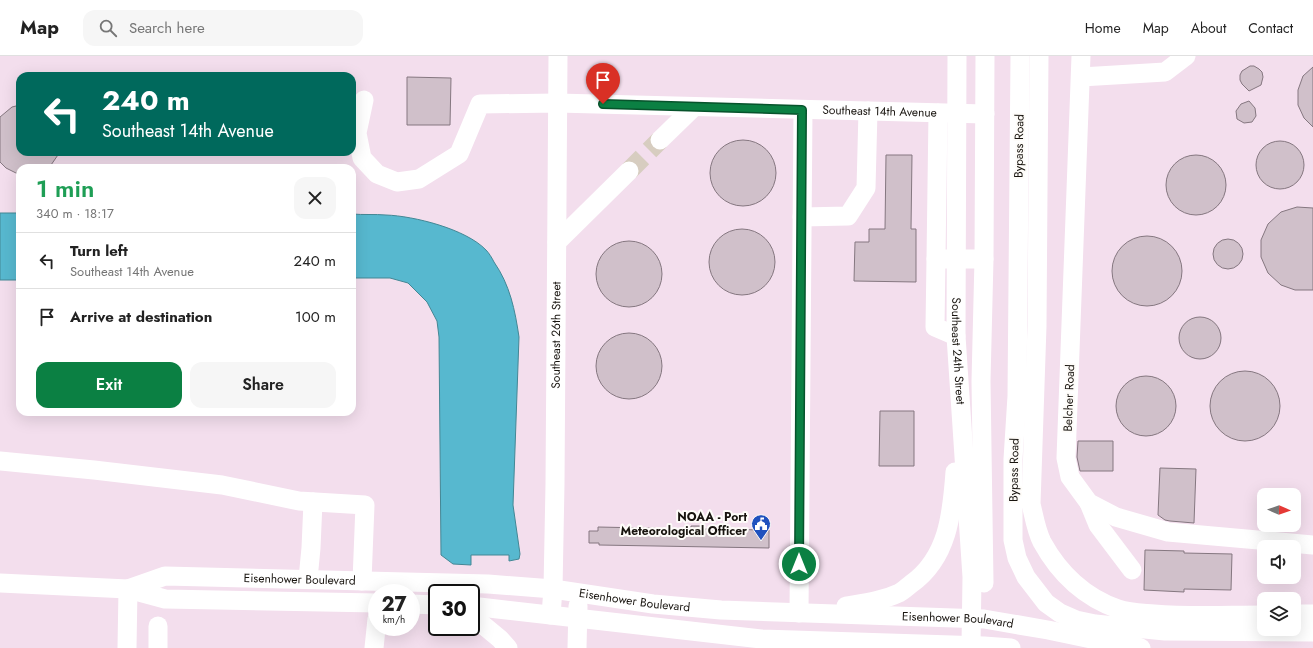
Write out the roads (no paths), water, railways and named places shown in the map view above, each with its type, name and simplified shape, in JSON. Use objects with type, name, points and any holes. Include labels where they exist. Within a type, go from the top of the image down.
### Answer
[{"type":"street","name":"Southeast 26th Street","points":[[551,615],[553,589],[558,56]]},
{"type":"street","name":"Southeast 24th Street","points":[[956,56],[947,113],[956,259],[956,336],[960,402],[972,577],[978,619]]},
{"type":"street","name":"Southeast 24th Street","points":[[978,646],[984,259],[985,56]]},
{"type":"street","name":"Bypass Road","points":[[1020,56],[1017,396],[1013,459],[1013,540],[1018,558],[1026,577],[1046,603],[1060,613],[1076,620],[1095,624],[1165,631],[1313,632]]},
{"type":"street","points":[[1039,56],[1037,326],[1031,504],[1036,526],[1042,541],[1062,572],[1076,586],[1118,609],[1169,616],[1257,615]]},
{"type":"street","name":"Belcher Road","points":[[1081,56],[1066,458],[1070,477],[1089,503],[1116,517],[1168,532],[1313,545]]},
{"type":"street","points":[[1081,76],[1165,72],[1186,56]]},
{"type":"street","name":"Southeast 14th Avenue","points":[[364,100],[357,133],[362,158],[377,174],[397,182],[419,179],[459,154],[480,104],[557,103],[985,114]]},
{"type":"street","points":[[660,140],[694,107]]},
{"type":"street","points":[[802,110],[799,613],[875,602],[900,592],[919,579],[932,564],[944,543],[954,496],[960,402]]},
{"type":"street","points":[[802,217],[848,216],[866,188],[868,112]]},
{"type":"street","points":[[947,113],[936,259],[935,327],[956,336]]},
{"type":"street","points":[[557,242],[629,171]]},
{"type":"street","points":[[936,259],[984,259]]},
{"type":"street","points":[[0,461],[222,485],[299,501],[365,506],[373,584]]},
{"type":"street","points":[[308,580],[313,502]]},
{"type":"street","points":[[1089,503],[1098,524],[1132,570]]},
{"type":"street","name":"Eisenhower Boulevard","points":[[128,589],[165,576],[308,580],[368,585]]},
{"type":"street","name":"Eisenhower Boulevard","points":[[0,583],[128,589],[165,599],[368,603]]},
{"type":"street","name":"Eisenhower Boulevard","points":[[420,585],[488,584],[553,589],[653,604],[720,610],[978,619],[1048,630],[1101,641],[1128,643],[1141,648]]},
{"type":"street","points":[[127,648],[128,589]]},
{"type":"street","points":[[577,648],[579,593]]},
{"type":"street","name":"Eisenhower Boulevard","points":[[480,607],[577,618],[736,643],[824,642],[1011,648]]},
{"type":"street","points":[[1301,614],[1313,614]]},
{"type":"street","points":[[480,622],[500,639],[508,648]]},
{"type":"street","points":[[158,626],[158,648]]},
{"type":"street","points":[[374,648],[375,636]]},
{"type":"water","points":[[0,213],[16,213],[16,280],[0,280]]},
{"type":"water","points":[[356,214],[411,218],[453,230],[466,236],[486,250],[500,271],[514,307],[519,337],[513,505],[520,554],[519,559],[509,561],[509,555],[471,555],[471,565],[453,564],[441,555],[439,337],[437,321],[427,302],[408,283],[390,278],[356,278]]},
{"type":"tunnel","points":[[629,171],[660,140]]},
{"type":"place","name":"NOAA - Port Meteorological Officer","points":[[761,541]]}]
